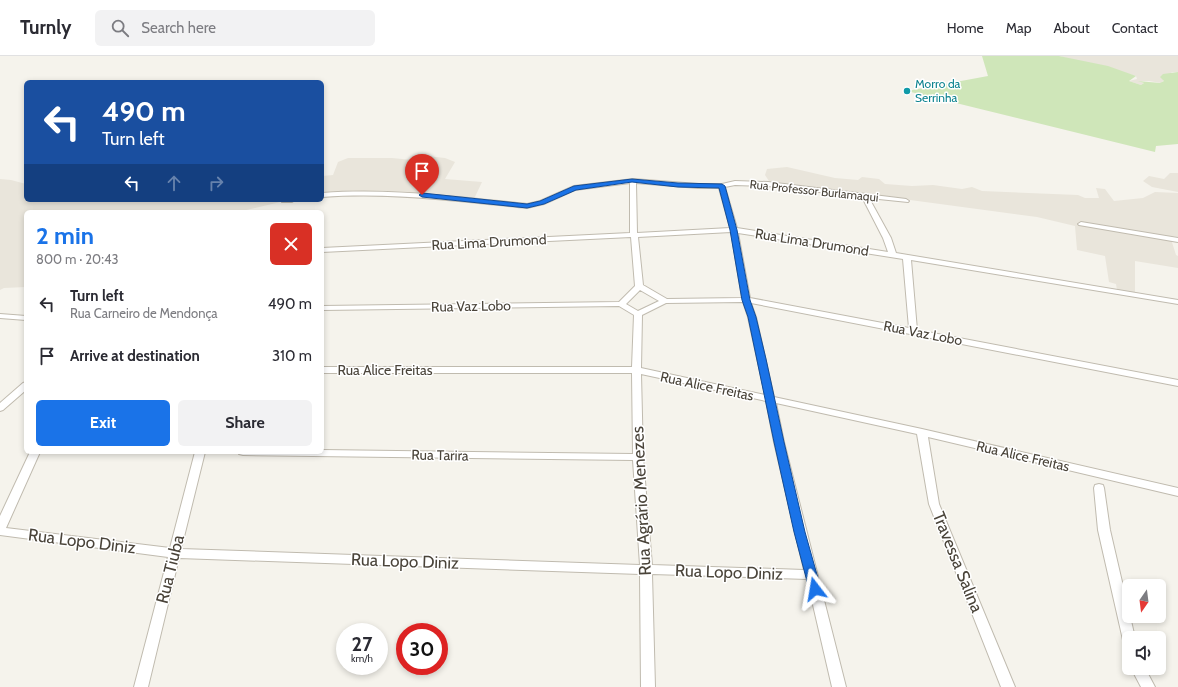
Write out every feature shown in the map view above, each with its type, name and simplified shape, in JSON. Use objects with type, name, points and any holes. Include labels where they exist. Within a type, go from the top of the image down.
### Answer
[{"type":"street","name":"Rua Professor Burlamaqui","points":[[324,195],[348,193],[394,193],[527,206],[542,202],[574,188],[632,180],[678,185],[722,186],[735,183],[768,184],[906,201]]},
{"type":"street","points":[[632,180],[634,236],[639,286]]},
{"type":"street","points":[[722,186],[734,230],[746,300],[752,317],[771,399],[780,450],[839,687]]},
{"type":"street","points":[[864,196],[887,238],[893,255]]},
{"type":"street","points":[[1081,224],[1178,240]]},
{"type":"street","name":"Rua Lima Drumond","points":[[324,250],[734,230],[906,256],[1178,302]]},
{"type":"street","points":[[906,256],[913,331]]},
{"type":"street","points":[[639,286],[665,301]]},
{"type":"street","points":[[639,286],[620,304],[638,314],[665,301]]},
{"type":"street","name":"Rua Vaz Lobo","points":[[665,301],[746,300],[776,304],[1178,383]]},
{"type":"street","name":"Rua Vaz Lobo","points":[[324,308],[620,304]]},
{"type":"street","name":"Rua Agrário Menezes","points":[[638,314],[636,370],[638,457],[646,570],[648,687]]},
{"type":"street","points":[[0,316],[24,318]]},
{"type":"street","name":"Rua Alice Freitas","points":[[324,370],[636,370],[922,432],[1178,492]]},
{"type":"street","points":[[0,408],[24,387]]},
{"type":"street","name":"Travessa Salina","points":[[922,432],[934,504],[1008,687]]},
{"type":"street","name":"Rua Tarira","points":[[324,453],[638,457]]},
{"type":"street","points":[[0,528],[34,454]]},
{"type":"street","name":"Rua Tiuba","points":[[140,687],[199,454]]},
{"type":"street","points":[[1099,488],[1104,530],[1127,631]]},
{"type":"street","name":"Rua Lopo Diniz","points":[[0,531],[174,553],[812,575]]},
{"type":"street","points":[[1142,675],[1148,687]]},
{"type":"shaded area","points":[[1059,56],[1178,56],[1178,72],[1172,72],[1161,83],[1139,81],[1144,83],[1141,85],[1129,81],[1137,79],[1136,76]]},
{"type":"shaded area","points":[[427,156],[445,158],[455,162],[445,179],[482,182],[474,199],[434,195],[324,195],[324,176],[333,175],[338,162],[348,158],[392,158],[422,161]]},
{"type":"shaded area","points":[[787,167],[835,178],[858,180],[862,177],[879,179],[885,184],[912,186],[933,185],[962,189],[972,187],[982,191],[1078,195],[1085,198],[1099,198],[1096,188],[1105,189],[1114,201],[1143,198],[1155,192],[1178,193],[1178,237],[1170,236],[1176,255],[1178,256],[1178,268],[1135,261],[1135,293],[1117,290],[1116,284],[1109,282],[1105,256],[1077,250],[1075,226],[1037,217],[769,181],[765,175],[767,169]]},
{"type":"shaded area","points":[[1170,173],[1178,173],[1178,192],[1152,187],[1143,181],[1149,176],[1164,179]]},
{"type":"shaded area","points":[[0,179],[24,183],[24,202],[280,202],[246,210],[24,210],[24,287],[4,288],[0,290]]},
{"type":"green space","points":[[982,56],[1059,56],[1108,66],[1136,76],[1129,81],[1141,85],[1144,83],[1138,81],[1160,83],[1164,81],[1160,77],[1163,74],[1178,72],[1178,144],[1156,146],[1155,152],[907,91],[988,76]]},
{"type":"place","name":"Morro da Serrinha","points":[[907,91]]},
{"type":"route","points":[[422,195],[527,206],[536,205],[574,188],[632,180],[678,185],[722,186],[734,230],[746,300],[752,317],[771,399],[779,442],[815,589]]}]
